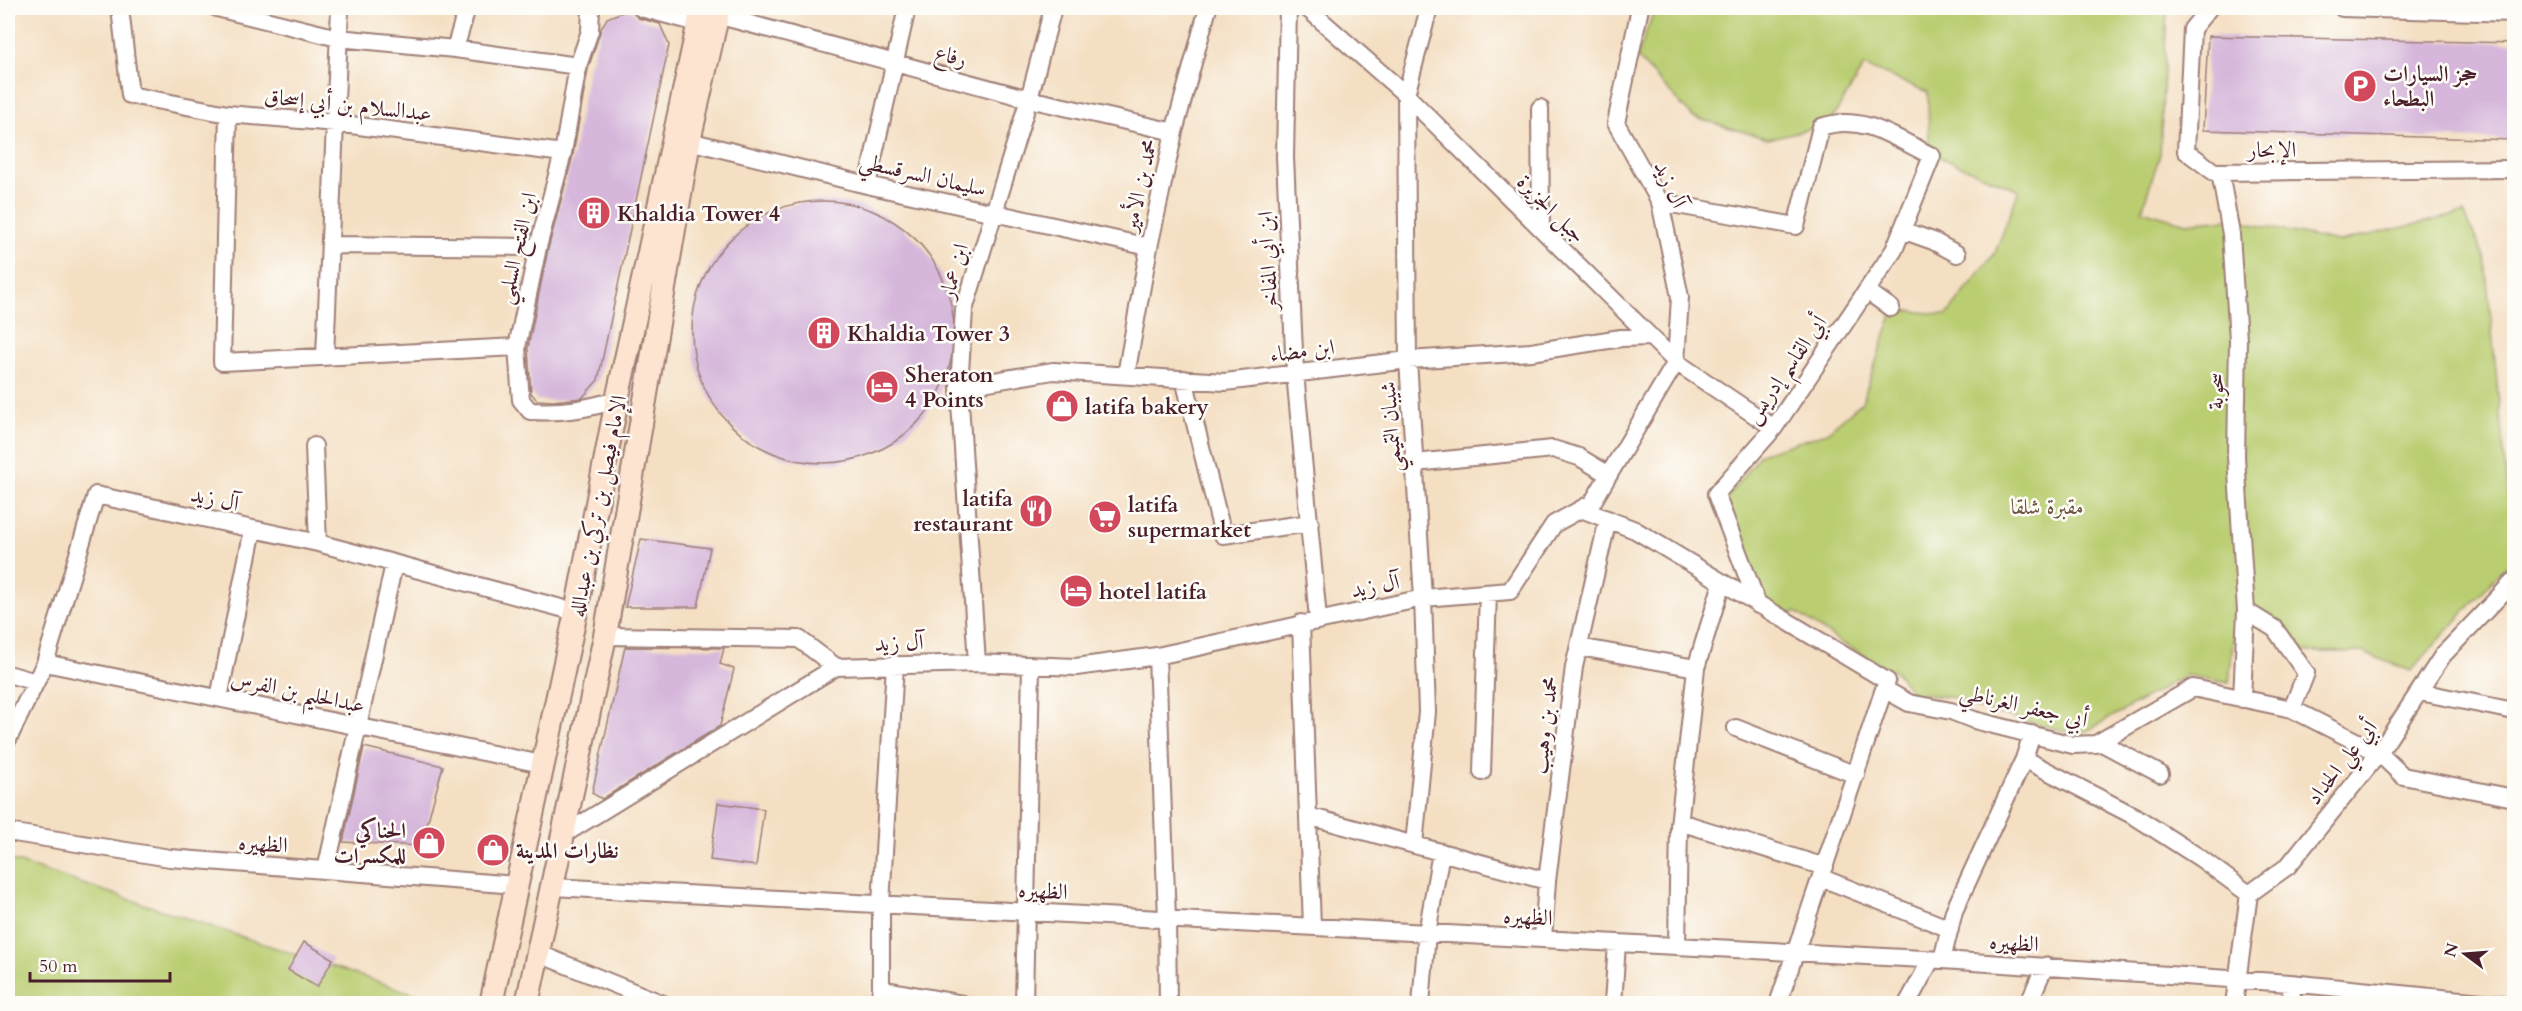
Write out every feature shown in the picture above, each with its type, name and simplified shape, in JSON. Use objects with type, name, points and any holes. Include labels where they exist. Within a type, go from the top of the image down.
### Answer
[{"type":"main road","name":"الإمام فيصل بن تركي بن عبدالله","points":[[527,1004],[605,636],[709,13]]},
{"type":"main road","name":"الإمام فيصل بن تركي بن عبدالله","points":[[491,1004],[576,612],[617,400],[709,13]]},
{"type":"street","name":"عبدالسلام بن أبي إسحاق","points":[[120,8],[130,95],[228,114],[336,123],[563,153]]},
{"type":"street","points":[[217,8],[338,38],[455,49],[578,66]]},
{"type":"street","points":[[324,356],[340,8]]},
{"type":"street","points":[[455,49],[467,8]]},
{"type":"street","name":"ابن الفتح السلمي","points":[[591,8],[591,31],[578,66],[563,153],[538,247],[517,347],[520,400],[530,411],[554,412],[583,410],[617,400]]},
{"type":"street","name":"رفاع","points":[[641,8],[709,13],[1029,99],[1174,132]]},
{"type":"street","points":[[867,185],[908,8]]},
{"type":"street","name":"ابن عمار","points":[[977,663],[959,387],[964,310],[1029,99],[1053,8]]},
{"type":"street","name":"محمد بن الأمير","points":[[1126,375],[1149,247],[1174,132],[1208,8]]},
{"type":"street","name":"ابن أبي المفاخر","points":[[1288,8],[1285,157],[1295,373],[1318,619]]},
{"type":"street","name":"جبل الجزيرة","points":[[1307,8],[1406,95],[1676,362],[1774,428]]},
{"type":"street","name":"شيبان التميمي","points":[[1414,845],[1427,712],[1423,598],[1408,360],[1406,95],[1429,8]]},
{"type":"street","name":"آل زيد","points":[[836,667],[977,663],[1076,667],[1157,656],[1318,619],[1423,598],[1510,591],[1554,524],[1592,503],[1676,362],[1680,297],[1660,202],[1616,123],[1640,8]]},
{"type":"street","name":"الإبحار","points":[[2209,8],[2192,29],[2186,151],[2214,172],[2514,169]]},
{"type":"street","points":[[2342,8],[2514,13]]},
{"type":"street","points":[[1540,108],[1541,228]]},
{"type":"street","points":[[228,114],[222,362],[517,347]]},
{"type":"street","name":"أبي القاسم إدريس","points":[[1660,202],[1796,226],[1821,127],[1836,122],[1862,123],[1932,156],[1894,250],[1774,428],[1716,494],[1758,605]]},
{"type":"street","name":"سليمان السرقسطي","points":[[689,141],[867,185],[1149,247]]},
{"type":"street","name":"سحوبة","points":[[2220,172],[2231,234],[2238,340],[2236,457],[2246,611],[2242,699]]},
{"type":"street","points":[[1902,230],[1933,241],[1957,254]]},
{"type":"street","points":[[330,245],[538,247]]},
{"type":"street","points":[[1867,291],[1891,308]]},
{"type":"street","name":"ابن مضاء","points":[[959,387],[1053,371],[1225,382],[1408,360],[1532,352],[1621,338],[1650,337]]},
{"type":"street","points":[[1184,379],[1223,535],[1310,523]]},
{"type":"street","points":[[314,446],[318,543]]},
{"type":"street","points":[[1415,463],[1553,450],[1580,457],[1609,475]]},
{"type":"street","name":"آل زيد","points":[[8,739],[45,663],[96,495],[318,543],[576,612]]},
{"type":"street","name":"أبي جعفر الغرناطي","points":[[1581,509],[1635,530],[1887,681],[1884,689],[1909,703],[1951,711],[1974,720],[2073,745],[2096,744],[2193,688],[2292,709],[2379,753],[2403,776],[2514,798]]},
{"type":"street","name":"محمد بن وهيب","points":[[1543,939],[1547,881],[1574,667],[1608,519]]},
{"type":"street","points":[[219,698],[253,529]]},
{"type":"street","points":[[326,870],[394,564]]},
{"type":"street","name":"أبي علي الحداد","points":[[2249,894],[2288,866],[2379,753],[2443,655],[2514,581]]},
{"type":"street","points":[[1677,946],[1680,822],[1696,668],[1722,583]]},
{"type":"street","points":[[1482,772],[1488,593]]},
{"type":"street","points":[[2246,611],[2275,629],[2306,673],[2292,709]]},
{"type":"street","points":[[1301,623],[1312,927]]},
{"type":"street","points":[[563,835],[836,667],[799,639],[605,636]]},
{"type":"street","points":[[1579,647],[1696,668]]},
{"type":"street","points":[[1157,656],[1168,1004]]},
{"type":"street","name":"عبدالحليم بن الفرس","points":[[45,663],[542,764]]},
{"type":"street","points":[[895,664],[881,904],[880,996],[963,1004]]},
{"type":"street","points":[[1024,1004],[1031,665]]},
{"type":"street","points":[[8,674],[36,682]]},
{"type":"street","points":[[1778,1004],[1824,873],[1884,689]]},
{"type":"street","points":[[2420,693],[2514,711]]},
{"type":"street","points":[[1736,728],[1856,775]]},
{"type":"street","points":[[1907,1004],[1936,960],[1950,929],[1954,911],[2024,759],[2032,735]]},
{"type":"street","points":[[2100,742],[2160,774]]},
{"type":"street","points":[[2024,759],[2136,817],[2200,858],[2249,894],[2234,1004]]},
{"type":"street","points":[[1308,816],[1547,881]]},
{"type":"street","points":[[1680,822],[1824,873],[1950,929]]},
{"type":"street","name":"الظهيره","points":[[8,832],[170,858],[516,885]]},
{"type":"street","points":[[1422,1004],[1427,933],[1440,852]]},
{"type":"street","name":"الظهيره","points":[[552,887],[2045,966],[2290,983],[2502,1004]]},
{"type":"street","points":[[1613,1004],[1617,943]]},
{"type":"street","points":[[537,953],[663,1004]]},
{"type":"street","points":[[2028,1004],[2045,966]]},
{"type":"street","points":[[2290,983],[2292,1004]]},
{"type":"green space","name":"مقبرة شلقا","points":[[1655,8],[2167,8],[2160,154],[2142,210],[2186,223],[2228,219],[2339,242],[2464,213],[2485,259],[2514,557],[2411,671],[2362,652],[2305,652],[2280,624],[2237,601],[2229,683],[2186,675],[2080,735],[1977,708],[1956,698],[1912,693],[1897,673],[1840,642],[1796,612],[1783,616],[1754,587],[1752,565],[1722,505],[1760,454],[1826,433],[1862,402],[1894,309],[1947,315],[1995,253],[2019,190],[1929,153],[1928,92],[1864,66],[1829,124],[1768,139],[1693,117],[1637,57]]},
{"type":"green space","points":[[8,859],[442,1003],[8,1003]]},
{"type":"building","name":"Khaldia Tower 4","points":[[630,9],[638,18],[660,24],[669,45],[598,380],[582,398],[537,400],[531,393],[528,348],[548,249],[573,155],[588,69],[607,18]]},
{"type":"building","name":"حجز السيارات البطحاء","points":[[2208,36],[2514,43],[2514,140],[2203,130]]},
{"type":"building","name":"Khaldia Tower 3","points":[[810,201],[836,201],[861,206],[885,216],[916,239],[939,270],[949,294],[954,332],[949,370],[939,394],[916,425],[885,448],[861,458],[836,463],[810,463],[785,458],[761,448],[740,434],[721,415],[707,394],[697,370],[692,345],[692,319],[697,294],[707,270],[721,249],[740,230],[761,216],[785,206]]},
{"type":"building","points":[[641,539],[710,548],[698,607],[625,607]]},
{"type":"building","points":[[625,647],[724,648],[720,664],[734,669],[720,726],[602,799],[592,793]]},
{"type":"building","points":[[364,747],[443,766],[421,846],[343,842]]},
{"type":"building","points":[[718,803],[764,809],[756,866],[710,860]]},
{"type":"building","points":[[304,942],[333,959],[317,987],[288,970]]},
{"type":"place","name":"حجز السيارات البطحاء","points":[[2360,86]]},
{"type":"place","name":"Khaldia Tower 4","points":[[594,213]]},
{"type":"place","name":"Khaldia Tower 3","points":[[824,333]]},
{"type":"place","name":"Sheraton 4 Points","points":[[882,387]]},
{"type":"place","name":"latifa bakery","points":[[1062,406]]},
{"type":"place","name":"latifa restaurant","points":[[1036,511]]},
{"type":"place","name":"latifa supermarket","points":[[1105,517]]},
{"type":"place","name":"hotel latifa","points":[[1076,591]]},
{"type":"place","name":"الحناكي للمكسرات","points":[[429,843]]},
{"type":"place","name":"نظارات المدينة","points":[[493,850]]}]
